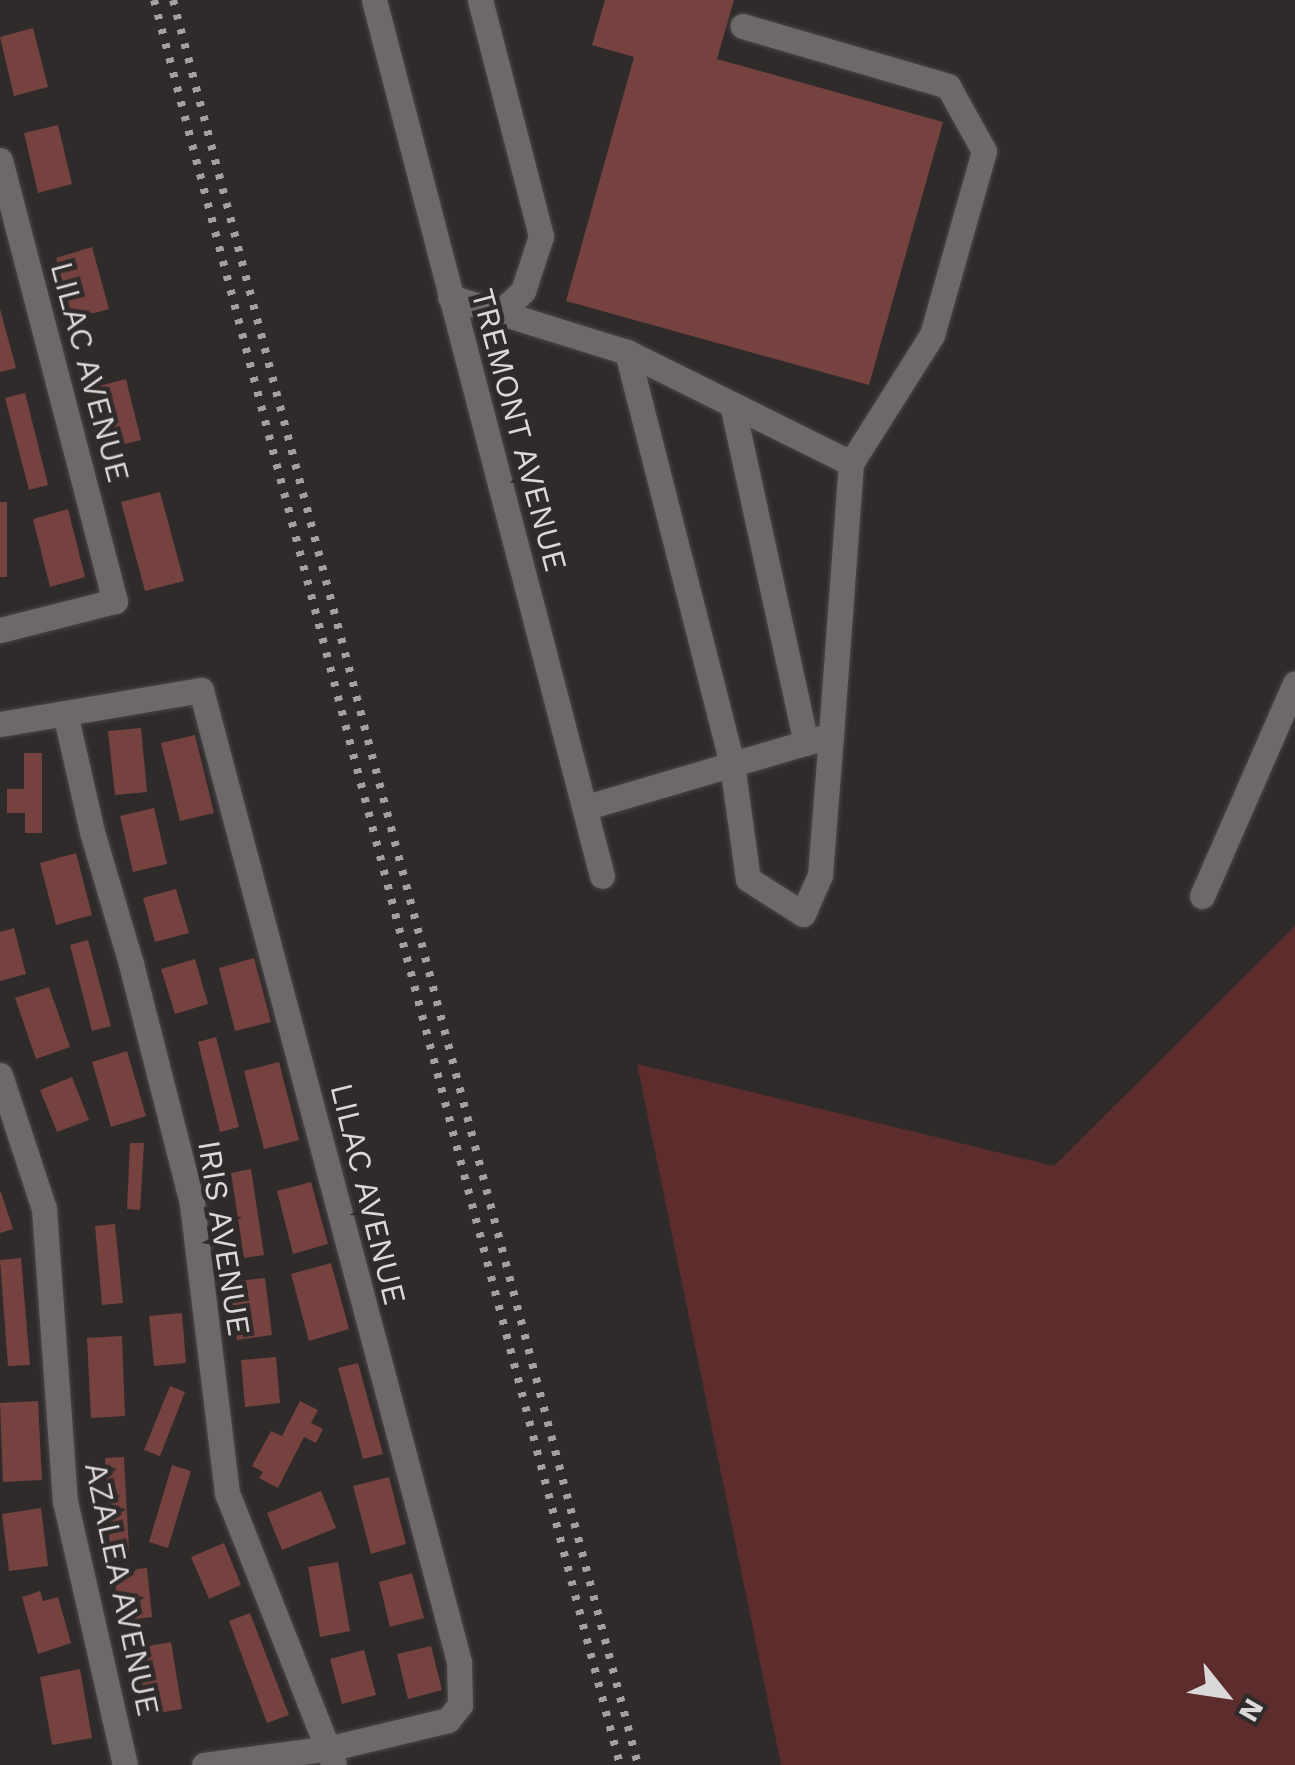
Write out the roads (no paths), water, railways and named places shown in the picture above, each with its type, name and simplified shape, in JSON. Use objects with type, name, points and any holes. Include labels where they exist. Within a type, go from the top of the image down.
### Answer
[{"type":"street","name":"TREMONT AVENUE","points":[[374,0],[587,806],[602,876]]},
{"type":"street","points":[[480,0],[541,236],[524,291],[498,313]]},
{"type":"street","points":[[627,352],[732,764],[748,879],[803,914],[820,875],[851,462],[932,335],[984,152],[948,86],[744,26]]},
{"type":"street","name":"LILAC AVENUE","points":[[0,160],[115,601],[0,630]]},
{"type":"street","points":[[450,298],[627,352],[851,462]]},
{"type":"street","points":[[732,404],[806,743]]},
{"type":"street","points":[[1202,896],[1295,683]]},
{"type":"street","name":"LILAC AVENUE","points":[[65,713],[201,690],[459,1662],[462,1692],[455,1714],[333,1756]]},
{"type":"street","points":[[0,724],[65,713]]},
{"type":"street","name":"IRIS AVENUE","points":[[65,713],[92,832],[132,964],[192,1204],[226,1494],[333,1756]]},
{"type":"street","points":[[587,806],[832,735]]},
{"type":"street","name":"AZALEA AVENUE","points":[[0,1074],[44,1210],[65,1501],[125,1765]]},
{"type":"street","points":[[204,1765],[333,1756]]},
{"type":"railway","points":[[154,0],[620,1765]]},
{"type":"railway","points":[[173,0],[638,1765]]}]
